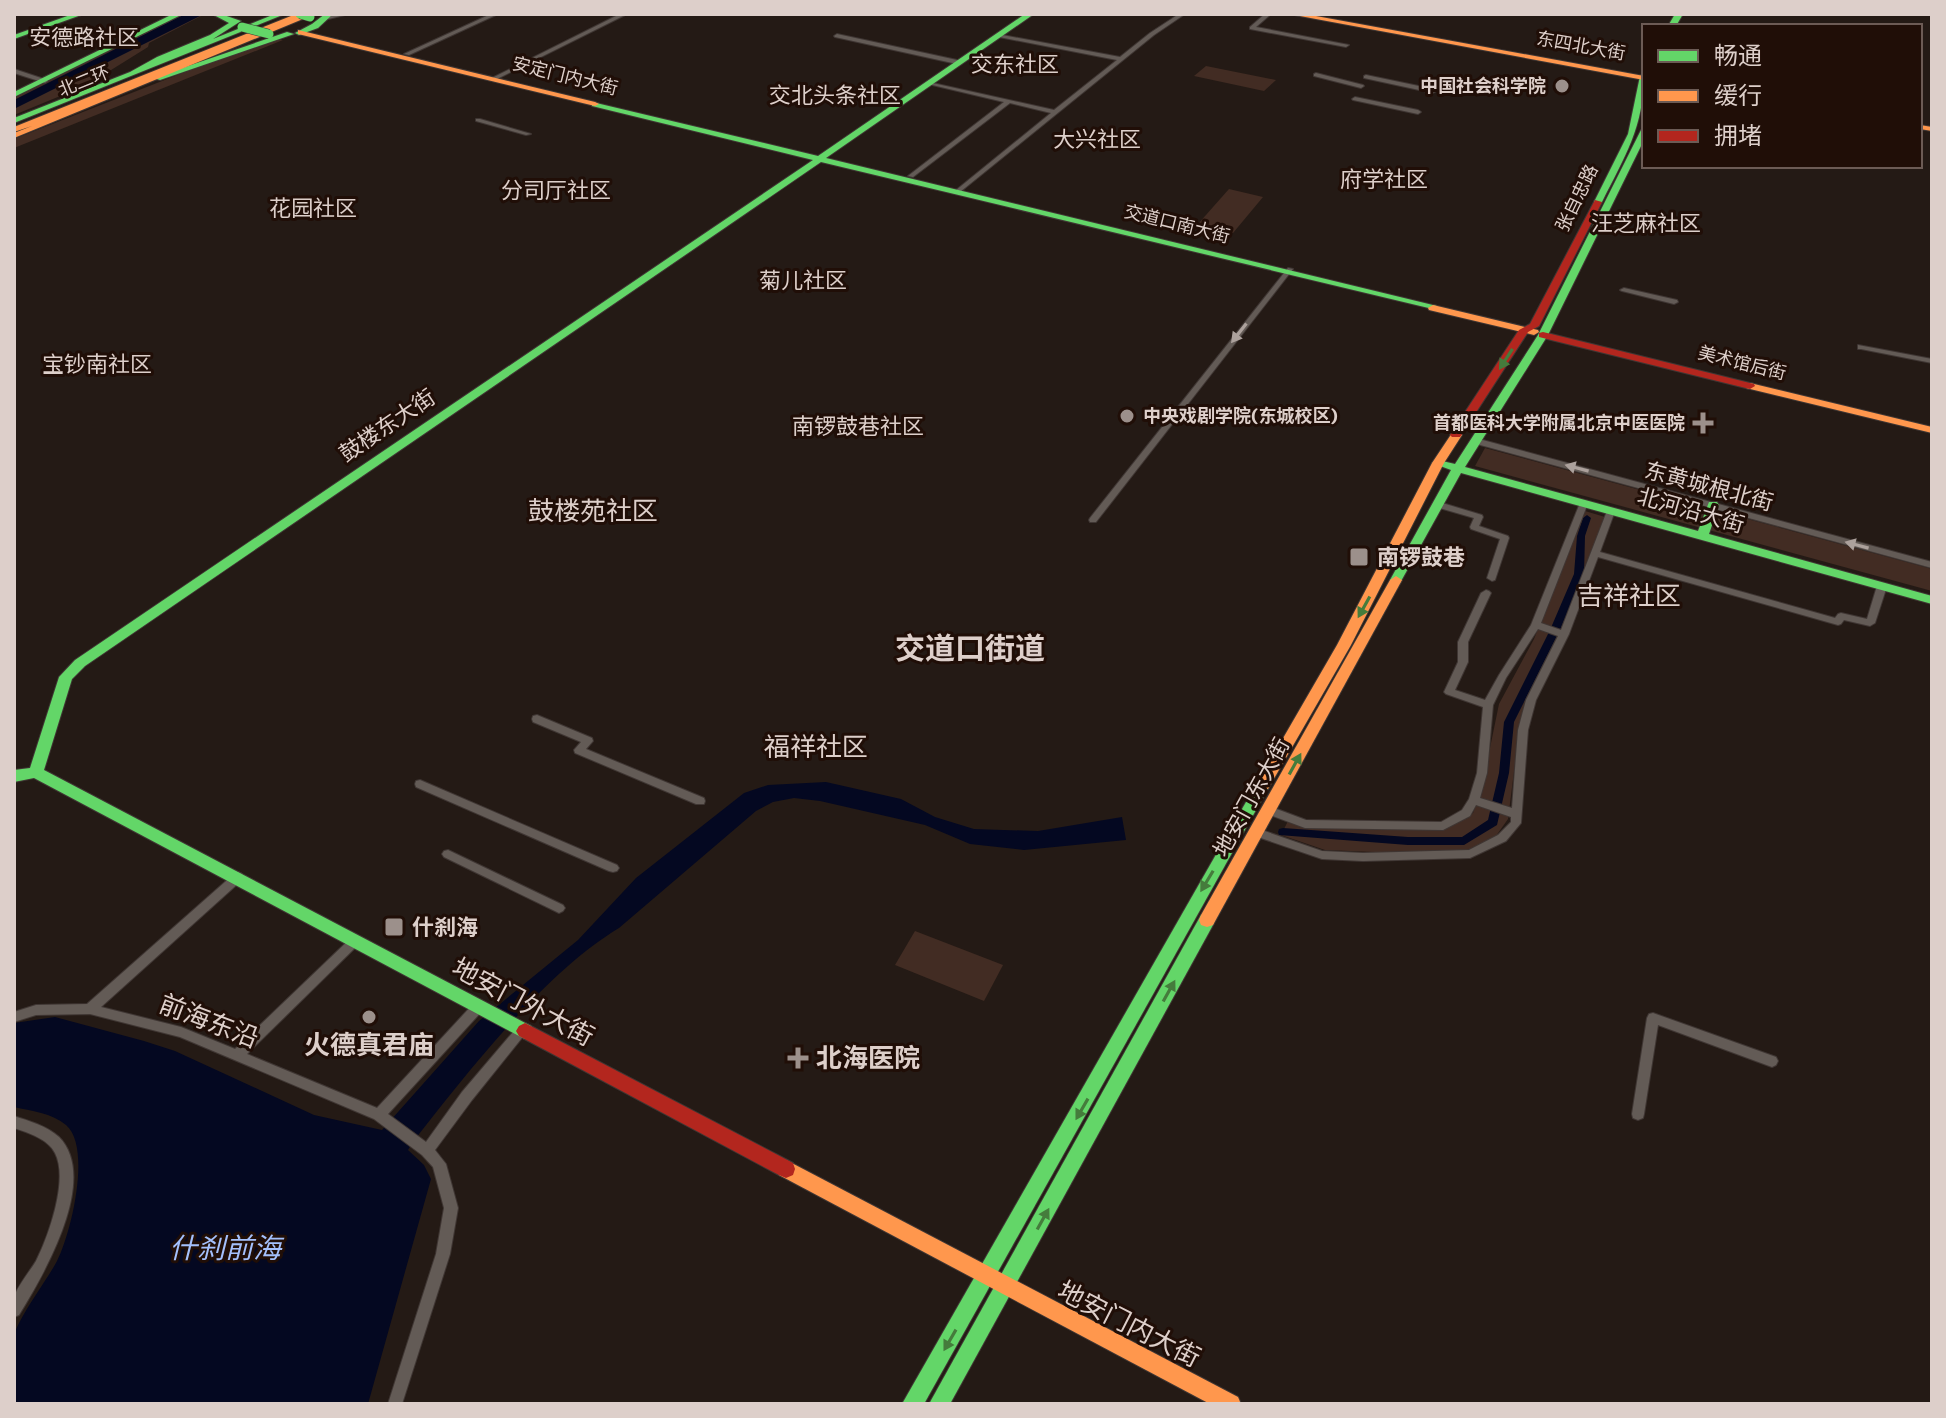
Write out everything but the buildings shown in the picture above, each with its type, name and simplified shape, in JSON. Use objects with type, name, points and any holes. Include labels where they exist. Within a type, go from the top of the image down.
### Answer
[{"type":"main road","points":[[14,37],[80,14]]},
{"type":"main road","points":[[14,129],[91,90],[281,14]]},
{"type":"main road","name":"北二环","points":[[14,129],[292,14]]},
{"type":"main road","points":[[935,84],[1030,14]]},
{"type":"main road","points":[[935,84],[957,62],[1042,14]]},
{"type":"main road","name":"东四北大街","points":[[1293,14],[1642,77]]},
{"type":"main road","points":[[14,95],[176,15]]},
{"type":"main road","points":[[134,72],[158,58],[224,31],[231,19],[269,34],[310,21]]},
{"type":"main road","points":[[59,112],[310,21]]},
{"type":"main road","points":[[157,78],[195,67],[310,21]]},
{"type":"main road","name":"北二环","points":[[14,129],[310,21]]},
{"type":"main road","name":"安定门内大街","points":[[310,21],[407,54],[496,78],[825,158]]},
{"type":"main road","name":"安定门内大街","points":[[310,21],[496,78]]},
{"type":"main road","name":"张自忠路","points":[[1526,328],[1534,326],[1553,292],[1632,134],[1638,111],[1637,95],[1642,82]]},
{"type":"main road","name":"鼓楼东大街","points":[[36,772],[66,677],[80,663],[935,84]]},
{"type":"main road","points":[[59,112],[91,90]]},
{"type":"main road","name":"张自忠路","points":[[1544,333],[1642,136]]},
{"type":"main road","name":"交道口南大街","points":[[825,158],[1526,328]]},
{"type":"main road","name":"交道口南大街","points":[[825,158],[960,190]]},
{"type":"main road","name":"美术馆后街","points":[[1526,328],[1932,428]]},
{"type":"main road","name":"地安门东大街","points":[[912,1404],[988,1275],[1178,931],[1344,645],[1438,463],[1526,328]]},
{"type":"main road","name":"地安门东大街","points":[[939,1404],[1458,468],[1544,333]]},
{"type":"main road","name":"北河沿大街","points":[[1438,463],[1932,600]]},
{"type":"main road","points":[[1702,536],[1713,505]]},
{"type":"main road","points":[[14,776],[36,772]]},
{"type":"main road","name":"地安门外大街","points":[[36,772],[988,1275],[1005,1287]]},
{"type":"main road","name":"地安门内大街","points":[[1005,1287],[1231,1404]]},
{"type":"street","points":[[310,21],[346,14]]},
{"type":"street","points":[[407,54],[495,14]]},
{"type":"street","points":[[496,78],[624,14]]},
{"type":"street","points":[[960,190],[1121,59],[1182,14]]},
{"type":"street","points":[[1268,14],[1252,28],[1346,45]]},
{"type":"street","points":[[837,36],[957,62]]},
{"type":"street","points":[[1004,36],[1121,59]]},
{"type":"street","points":[[14,71],[45,81]]},
{"type":"street","points":[[1316,75],[1361,86]]},
{"type":"street","points":[[1366,77],[1433,91]]},
{"type":"street","points":[[935,84],[1055,112]]},
{"type":"street","points":[[1355,99],[1418,112]]},
{"type":"street","points":[[911,176],[1009,101]]},
{"type":"street","points":[[478,120],[528,134]]},
{"type":"street","points":[[1093,520],[1289,270]]},
{"type":"street","points":[[1624,290],[1674,302]]},
{"type":"street","points":[[1861,347],[1932,361]]},
{"type":"street","name":"东黄城根北街","points":[[1476,441],[1932,565]]},
{"type":"street","points":[[1269,810],[1305,824],[1443,826],[1466,813],[1474,800],[1482,773],[1488,705],[1502,677],[1536,625],[1584,503]]},
{"type":"street","points":[[1439,505],[1479,517],[1474,527],[1505,538],[1492,578]]},
{"type":"street","points":[[1256,832],[1322,855],[1434,858],[1470,854],[1502,838],[1516,823],[1523,730],[1531,700],[1564,634],[1611,511]]},
{"type":"street","points":[[1595,553],[1838,622],[1841,616],[1870,623],[1882,586]]},
{"type":"street","points":[[1486,593],[1463,642],[1462,666],[1449,692],[1488,705]]},
{"type":"street","points":[[1536,625],[1564,634]]},
{"type":"street","points":[[537,719],[588,741],[579,750],[700,801]]},
{"type":"street","points":[[420,784],[613,868]]},
{"type":"street","points":[[1474,800],[1516,814]]},
{"type":"street","points":[[448,854],[559,908]]},
{"type":"street","points":[[90,1009],[238,877]]},
{"type":"street","points":[[237,1055],[356,940]]},
{"type":"street","points":[[379,1115],[479,1006]]},
{"type":"street","name":"前海东沿","points":[[14,1017],[36,1010],[90,1009],[181,1032],[379,1115],[427,1151]]},
{"type":"street","points":[[1638,1114],[1653,1018],[1772,1061]]},
{"type":"street","points":[[395,1404],[443,1254],[451,1208],[439,1164],[427,1151],[467,1096],[523,1029]]},
{"type":"street","points":[[14,1122],[40,1132],[57,1144],[63,1155],[66,1176],[62,1219],[56,1238],[14,1310]]},
{"type":"shaded area","points":[[183,14],[203,15],[149,43],[148,47],[87,85],[14,115],[14,97]]},
{"type":"shaded area","points":[[267,40],[283,40],[14,148],[14,139]]},
{"type":"shaded area","points":[[1206,66],[1276,80],[1264,91],[1194,76]]},
{"type":"shaded area","points":[[1229,189],[1263,197],[1233,233],[1198,224]]},
{"type":"shaded area","points":[[1485,448],[1932,569],[1932,591],[1475,466]]},
{"type":"shaded area","points":[[1585,511],[1605,517],[1558,640],[1520,724],[1508,819],[1496,836],[1475,851],[1448,855],[1325,850],[1281,835],[1288,821],[1438,829],[1453,825],[1473,813],[1481,792],[1499,704],[1534,639]]},
{"type":"shaded area","points":[[915,931],[1003,965],[984,1001],[895,965]]},
{"type":"water","points":[[185,14],[204,14],[14,109],[14,100]]},
{"type":"water","name":"什刹前海","points":[[826,782],[901,799],[935,817],[974,829],[1038,831],[1122,817],[1126,840],[1024,850],[970,844],[925,825],[820,801],[794,798],[773,802],[756,811],[619,928],[563,971],[508,1026],[412,1143],[408,1150],[424,1165],[431,1179],[368,1404],[14,1404],[14,1336],[57,1261],[68,1231],[76,1191],[78,1152],[74,1136],[66,1125],[48,1115],[14,1107],[14,1023],[55,1017],[144,1041],[175,1051],[314,1115],[382,1130],[479,1021],[578,940],[636,878],[744,793],[768,785]]},
{"type":"waterway","points":[[1283,832],[1408,841],[1464,841],[1493,822],[1504,773],[1509,722],[1579,574],[1581,536],[1587,518]]},
{"type":"traffic: fast","points":[[14,37],[80,14]]},
{"type":"traffic: fast","points":[[14,95],[179,14]]},
{"type":"traffic: fast","points":[[216,14],[229,21],[237,21]]},
{"type":"traffic: fast","points":[[14,121],[281,14]]},
{"type":"traffic: fast","points":[[300,14],[310,17]]},
{"type":"traffic: fast","points":[[299,33],[315,26],[329,14]]},
{"type":"traffic: fast","points":[[819,159],[1030,14]]},
{"type":"traffic: fast","points":[[1673,24],[1679,14]]},
{"type":"traffic: fast","points":[[134,72],[237,21]]},
{"type":"traffic: fast","points":[[242,27],[269,34]]},
{"type":"traffic: fast","points":[[157,78],[290,34]]},
{"type":"traffic: fast","points":[[1598,202],[1632,134],[1642,86]]},
{"type":"traffic: fast","points":[[595,104],[1433,308]]},
{"type":"traffic: fast","points":[[1396,580],[1458,468],[1543,335],[1642,136]]},
{"type":"traffic: fast","points":[[36,772],[66,677],[80,663],[819,159]]},
{"type":"traffic: fast","points":[[1438,463],[1932,600]]},
{"type":"traffic: fast","points":[[1702,536],[1713,505]]},
{"type":"traffic: fast","points":[[36,772],[525,1031]]},
{"type":"traffic: fast","points":[[14,776],[36,772]]},
{"type":"traffic: fast","points":[[912,1404],[1263,785]]},
{"type":"traffic: fast","points":[[939,1404],[1207,920]]},
{"type":"traffic: slow","points":[[14,130],[302,14]]},
{"type":"traffic: slow","points":[[14,136],[311,14]]},
{"type":"traffic: slow","points":[[1293,14],[1642,78]]},
{"type":"traffic: slow","points":[[301,32],[595,104]]},
{"type":"traffic: slow","points":[[1922,127],[1932,129]]},
{"type":"traffic: slow","points":[[1433,308],[1534,332]]},
{"type":"traffic: slow","points":[[1750,386],[1932,430]]},
{"type":"traffic: slow","points":[[1263,785],[1344,645],[1438,463],[1456,435]]},
{"type":"traffic: slow","points":[[1207,920],[1396,580]]},
{"type":"traffic: slow","points":[[786,1169],[1231,1404]]},
{"type":"traffic: jam","points":[[1456,435],[1524,330],[1534,326],[1598,202]]},
{"type":"traffic: jam","points":[[1543,335],[1750,386]]},
{"type":"traffic: jam","points":[[525,1031],[786,1169]]},
{"type":"place","name":"中国社会科学院","points":[[1562,86]]},
{"type":"place","name":"中央戏剧学院(东城校区)","points":[[1127,416]]},
{"type":"place","name":"首都医科大学附属北京中医医院","points":[[1703,423]]},
{"type":"place","name":"南锣鼓巷","points":[[1359,557]]},
{"type":"place","name":"什刹海","points":[[394,927]]},
{"type":"place","name":"火德真君庙","points":[[369,1017]]},
{"type":"place","name":"北海医院","points":[[798,1058]]},
{"type":"district","name":"安德路社区","points":[[84,37]]},
{"type":"district","name":"交东社区","points":[[1015,64]]},
{"type":"district","name":"交北头条社区","points":[[835,95]]},
{"type":"district","name":"大兴社区","points":[[1097,139]]},
{"type":"district","name":"府学社区","points":[[1384,179]]},
{"type":"district","name":"分司厅社区","points":[[556,190]]},
{"type":"district","name":"花园社区","points":[[313,208]]},
{"type":"district","name":"汪芝麻社区","points":[[1646,223]]},
{"type":"district","name":"菊儿社区","points":[[803,280]]},
{"type":"district","name":"宝钞南社区","points":[[97,364]]},
{"type":"district","name":"南锣鼓巷社区","points":[[858,426]]},
{"type":"district","name":"鼓楼苑社区","points":[[593,511]]},
{"type":"district","name":"吉祥社区","points":[[1629,596]]},
{"type":"district","name":"交道口街道","points":[[970,649]]},
{"type":"district","name":"福祥社区","points":[[816,747]]}]
